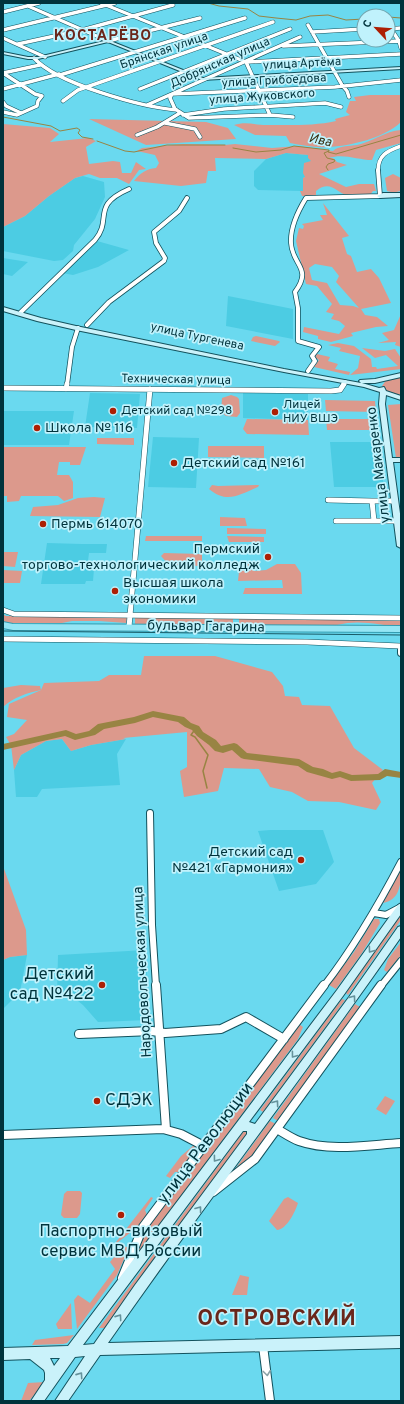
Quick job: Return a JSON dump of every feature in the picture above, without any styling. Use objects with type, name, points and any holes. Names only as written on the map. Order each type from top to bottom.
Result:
[{"type":"main road","name":"улица Артёма","points":[[108,41],[159,63],[198,78],[205,79],[401,68]]},
{"type":"main road","points":[[3,53],[34,58],[45,57],[108,41]]},
{"type":"main road","points":[[380,196],[401,196]]},
{"type":"main road","name":"улица Тургенева","points":[[3,309],[126,336],[344,380],[367,382],[401,375]]},
{"type":"main road","name":"улица Тургенева","points":[[19,313],[83,327]]},
{"type":"main road","points":[[344,380],[401,372]]},
{"type":"main road","points":[[388,378],[382,382],[381,386],[383,391],[389,395],[401,398]]},
{"type":"main road","name":"улица Тургенева","points":[[344,380],[375,388]]},
{"type":"main road","points":[[358,384],[377,392],[381,396],[382,404]]},
{"type":"main road","name":"улица Макаренко","points":[[375,388],[383,391],[382,404],[401,544]]},
{"type":"main road","points":[[389,460],[401,460]]},
{"type":"main road","name":"бульвар Гагарина","points":[[3,625],[13,627],[129,626],[236,629],[401,629]]},
{"type":"main road","name":"улица Революции","points":[[37,1401],[119,1287],[401,907]]},
{"type":"main road","points":[[61,1401],[139,1290],[398,937],[401,930]]},
{"type":"main road","points":[[239,1127],[251,1127],[253,1135]]},
{"type":"main road","points":[[3,1354],[72,1352],[98,1349],[401,1342]]},
{"type":"main road","points":[[32,1354],[40,1357],[50,1367],[52,1378],[50,1384]]},
{"type":"street","points":[[3,12],[39,3]]},
{"type":"street","points":[[101,3],[246,62],[401,54]]},
{"type":"street","points":[[3,30],[114,3]]},
{"type":"street","points":[[18,44],[82,30],[173,5]]},
{"type":"street","points":[[28,6],[108,41],[200,18]]},
{"type":"street","points":[[3,89],[59,74],[245,18]]},
{"type":"street","name":"Брянская улица","points":[[63,102],[78,90],[208,46],[273,22]]},
{"type":"street","points":[[308,26],[334,72],[347,91],[349,97]]},
{"type":"street","points":[[140,89],[290,29]]},
{"type":"street","points":[[312,32],[356,30]]},
{"type":"street","name":"Добрянская улица","points":[[147,105],[300,37]]},
{"type":"street","points":[[3,38],[45,57]]},
{"type":"street","points":[[278,46],[400,41],[401,48]]},
{"type":"street","points":[[34,58],[40,65],[88,87],[110,95],[180,113],[189,118],[270,115],[293,117]]},
{"type":"street","points":[[246,62],[270,115]]},
{"type":"street","points":[[3,73],[40,65]]},
{"type":"street","points":[[3,73],[42,96],[38,101],[37,106],[22,113],[17,115],[3,112]]},
{"type":"street","name":"улица Грибоедова","points":[[172,94],[260,91],[401,80]]},
{"type":"street","points":[[172,94],[170,98],[180,113]]},
{"type":"street","points":[[3,102],[6,106],[22,113]]},
{"type":"street","name":"улица Жуковского","points":[[180,113],[213,109],[329,103],[341,107]]},
{"type":"street","points":[[137,135],[165,123],[167,120],[180,113]]},
{"type":"street","points":[[165,123],[195,129],[200,137]]},
{"type":"street","points":[[306,373],[315,360],[312,356],[319,347],[298,341],[298,308],[295,292],[300,285],[302,272],[291,242],[298,210],[306,198],[380,196],[377,167],[379,160],[385,153],[401,146]]},
{"type":"street","points":[[19,313],[96,240],[102,232],[102,219],[105,206],[119,193],[129,189]]},
{"type":"street","points":[[66,389],[75,331],[83,327],[110,302],[164,261],[165,258],[156,243],[154,232],[179,211],[187,198]]},
{"type":"street","name":"Техническая улица","points":[[3,388],[331,391],[340,390],[344,380]]},
{"type":"street","points":[[129,626],[150,389]]},
{"type":"street","points":[[328,500],[395,501]]},
{"type":"street","points":[[372,501],[374,521]]},
{"type":"street","points":[[336,521],[374,521],[399,526]]},
{"type":"street","name":"бульвар Гагарина","points":[[3,610],[14,614],[401,618]]},
{"type":"street","name":"бульвар Гагарина","points":[[3,639],[307,642],[400,646],[401,653]]},
{"type":"street","name":"Народовольческая улица","points":[[150,813],[151,892],[166,1129]]},
{"type":"street","points":[[119,1287],[143,1227],[378,914],[401,862]]},
{"type":"street","points":[[378,914],[394,912],[401,907]]},
{"type":"street","points":[[378,914],[385,919],[382,934]]},
{"type":"street","points":[[209,1196],[255,1159],[365,1006],[401,961]]},
{"type":"street","points":[[79,1034],[221,1029],[246,1017],[284,1039]]},
{"type":"street","points":[[3,1135],[166,1129],[174,1130],[204,1146]]},
{"type":"street","points":[[277,1129],[299,1141],[310,1144],[354,1145],[401,1143]]},
{"type":"street","points":[[263,1346],[270,1401]]},
{"type":"shaded area","points":[[370,95],[401,95],[401,122],[386,133],[357,143],[328,147],[309,146],[290,143],[286,136],[255,135],[234,125],[247,123],[267,125],[302,125],[336,121],[335,119],[350,115],[346,112],[350,101],[356,101],[354,97]]},
{"type":"shaded area","points":[[89,119],[206,122],[228,128],[236,139],[146,145]]},
{"type":"shaded area","points":[[3,124],[50,128],[59,134],[50,142],[88,138],[96,141],[86,147],[89,164],[113,161],[120,162],[122,173],[131,173],[136,162],[146,169],[139,170],[129,184],[117,178],[100,178],[89,174],[75,178],[49,196],[25,216],[3,227]]},
{"type":"shaded area","points":[[401,130],[401,143],[376,150],[372,160],[345,156],[329,158],[333,158],[337,162],[347,165],[319,174],[346,187],[359,184],[374,184],[376,191],[373,191],[370,195],[347,195],[326,186],[316,191],[316,196],[302,196],[300,191],[303,191],[303,178],[305,177],[303,173],[304,163],[311,161],[308,158],[308,155],[286,153],[266,159],[215,158],[216,171],[208,171],[206,183],[181,186],[134,181],[149,169],[156,168],[159,163],[155,155],[137,151],[142,148],[183,144],[235,144],[272,148],[298,146],[333,151],[341,147],[363,144],[389,132]]},
{"type":"shaded area","points":[[286,153],[308,155],[312,162],[305,177],[303,178],[303,191],[258,190],[254,186],[254,171],[266,159]]},
{"type":"shaded area","points":[[393,174],[401,178],[401,191],[396,192],[401,192],[401,194],[387,193],[391,191],[387,191],[385,178]]},
{"type":"shaded area","points":[[83,176],[104,182],[105,197],[95,219],[74,245],[73,251],[63,260],[54,261],[3,251],[3,227],[25,216],[49,196],[75,178]]},
{"type":"shaded area","points":[[323,203],[349,236],[342,238],[347,254],[351,256],[357,272],[371,269],[379,278],[391,303],[361,309],[365,315],[377,317],[388,326],[376,327],[351,333],[353,336],[331,342],[318,339],[318,336],[303,332],[304,327],[339,334],[345,326],[339,321],[331,319],[334,314],[326,312],[332,304],[317,286],[306,284],[296,241],[299,228],[303,229],[304,226],[302,224],[323,220],[320,215],[327,215]],"holes":[[[315,264],[332,267],[339,276],[336,282],[359,308],[340,305],[327,283],[312,280],[309,268]]]},
{"type":"shaded area","points":[[97,241],[129,250],[98,267],[73,275],[62,273]]},
{"type":"shaded area","points":[[3,258],[28,262],[12,276],[3,274]]},
{"type":"shaded area","points":[[228,296],[293,309],[293,339],[226,326]]},
{"type":"shaded area","points":[[401,314],[401,347],[395,345],[396,342],[378,343],[389,340],[382,333],[394,330]]},
{"type":"shaded area","points":[[256,336],[280,342],[275,346],[251,341],[253,337]]},
{"type":"shaded area","points":[[338,343],[354,346],[371,359],[372,367],[376,367],[377,369],[398,366],[386,355],[375,358],[362,348],[385,351],[395,349],[401,358],[401,369],[350,375],[358,368],[360,356],[339,351],[341,348],[328,345]]},
{"type":"shaded area","points":[[317,354],[330,357],[328,361],[338,364],[335,369],[350,372],[349,375],[314,367],[319,360],[315,357]]},
{"type":"shaded area","points":[[401,377],[401,397],[387,393],[382,386],[386,380]]},
{"type":"shaded area","name":"Детский сад №298","points":[[90,393],[140,394],[137,428],[85,427]]},
{"type":"shaded area","name":"Лицей НИУ ВШЭ","points":[[243,393],[308,394],[308,420],[243,418]]},
{"type":"shaded area","points":[[231,395],[239,399],[240,413],[237,417],[226,416],[221,412],[222,398]]},
{"type":"shaded area","points":[[325,400],[375,401],[376,412],[326,411]]},
{"type":"shaded area","points":[[401,404],[401,458],[396,458],[388,405]]},
{"type":"shaded area","name":"Школа № 116","points":[[3,411],[74,411],[69,445],[3,445]]},
{"type":"shaded area","points":[[247,419],[308,420],[309,435],[247,434],[243,429]]},
{"type":"shaded area","points":[[326,419],[376,419],[378,430],[327,430]]},
{"type":"shaded area","name":"Детский сад №161","points":[[153,437],[199,438],[196,488],[148,487]]},
{"type":"shaded area","points":[[97,438],[134,438],[134,445],[97,444]]},
{"type":"shaded area","points":[[330,442],[377,442],[384,487],[334,487]]},
{"type":"shaded area","points":[[208,446],[264,446],[264,458],[208,457]]},
{"type":"shaded area","points":[[3,447],[86,447],[80,465],[70,465],[70,462],[59,462],[57,475],[69,475],[73,482],[73,498],[64,501],[58,496],[21,496],[19,501],[7,502],[7,496],[3,496]]},
{"type":"shaded area","points":[[212,485],[259,485],[258,487],[239,495],[227,497],[215,494],[209,489]]},
{"type":"shaded area","points":[[78,498],[105,498],[100,517],[30,516],[33,507],[58,505]]},
{"type":"shaded area","points":[[220,517],[245,518],[247,526],[220,526]]},
{"type":"shaded area","points":[[227,528],[266,529],[266,534],[227,534]]},
{"type":"shaded area","points":[[146,536],[202,536],[202,541],[145,541]]},
{"type":"shaded area","points":[[227,536],[264,537],[264,542],[229,542]]},
{"type":"shaded area","points":[[47,543],[107,544],[106,553],[89,553],[87,569],[94,569],[93,581],[86,581],[85,584],[41,584]]},
{"type":"shaded area","points":[[3,552],[18,552],[15,567],[3,566]]},
{"type":"shaded area","points":[[164,553],[202,554],[202,566],[169,565],[161,556]]},
{"type":"shaded area","points":[[240,562],[252,564],[254,571],[266,570],[277,564],[295,564],[301,573],[302,594],[243,594],[245,588],[283,588],[282,580],[238,581]]},
{"type":"shaded area","points":[[3,570],[22,571],[20,583],[3,583]]},
{"type":"shaded area","points":[[3,614],[6,616],[127,618],[126,623],[72,621],[62,623],[6,623],[3,622]]},
{"type":"shaded area","points":[[135,618],[233,618],[233,625],[135,624]]},
{"type":"shaded area","points":[[239,618],[401,619],[401,627],[361,622],[337,625],[239,625]]},
{"type":"shaded area","points":[[144,656],[215,656],[272,672],[283,686],[285,696],[299,697],[302,705],[330,706],[354,748],[383,770],[372,783],[381,802],[376,810],[339,802],[308,801],[292,792],[270,787],[259,769],[224,768],[218,791],[184,797],[180,771],[187,767],[187,732],[123,738],[126,739],[91,745],[71,751],[62,739],[46,741],[21,755],[14,770],[11,745],[6,737],[14,734],[27,720],[7,717],[9,704],[41,690],[44,683],[99,681],[109,675],[141,675]]},
{"type":"shaded area","points":[[21,685],[40,686],[41,690],[21,696],[3,707],[3,688]]},
{"type":"shaded area","points":[[62,739],[71,751],[91,745],[126,739],[117,754],[120,785],[42,789],[37,797],[16,797],[14,770],[21,755],[46,741]]},
{"type":"shaded area","name":"Детский сад №421 «Гармония»","points":[[323,830],[334,862],[316,884],[279,891],[258,831]]},
{"type":"shaded area","points":[[3,866],[26,930],[27,955],[10,957],[3,960]]},
{"type":"shaded area","points":[[401,869],[400,886],[396,895],[393,899],[383,903]]},
{"type":"shaded area","points":[[401,915],[401,920],[348,995],[346,993]]},
{"type":"shaded area","points":[[374,919],[379,919],[380,923],[362,953],[336,989],[329,985],[354,952]]},
{"type":"shaded area","points":[[401,942],[401,955],[387,972],[384,970],[388,959]]},
{"type":"shaded area","name":"Детский сад №422","points":[[146,950],[148,1020],[98,1022],[83,1005],[68,993],[57,993],[58,955]]},
{"type":"shaded area","points":[[27,955],[20,992],[3,1009],[3,960],[10,957]]},
{"type":"shaded area","points":[[342,999],[345,1000],[263,1112],[260,1110]]},
{"type":"shaded area","points":[[355,1004],[360,1007],[278,1121],[273,1118]]},
{"type":"shaded area","points":[[299,1024],[303,1027],[298,1039],[131,1263],[147,1227]]},
{"type":"shaded area","points":[[385,1096],[395,1101],[386,1115],[376,1109]]},
{"type":"shaded area","points":[[270,1121],[276,1124],[251,1158],[230,1176]]},
{"type":"shaded area","points":[[244,1131],[247,1133],[105,1328],[99,1328]]},
{"type":"shaded area","points":[[194,1145],[196,1149],[180,1172],[175,1172],[170,1178],[166,1176],[181,1156]]},
{"type":"shaded area","points":[[67,1191],[80,1191],[82,1193],[80,1214],[77,1218],[64,1218],[61,1215],[64,1194]]},
{"type":"shaded area","points":[[151,1197],[153,1198],[145,1210],[147,1215],[139,1226],[113,1246]]},
{"type":"shaded area","points":[[288,1197],[298,1203],[293,1215],[284,1227],[277,1230],[269,1221],[284,1199]]},
{"type":"shaded area","points":[[123,1246],[127,1247],[128,1250],[117,1275],[77,1329],[74,1300],[78,1295],[90,1303],[115,1269],[110,1262]]},
{"type":"shaded area","points":[[240,1275],[249,1277],[247,1295],[232,1295]]},
{"type":"shaded area","points":[[71,1303],[72,1329],[58,1329],[56,1324]]},
{"type":"shaded area","points":[[74,1335],[67,1343],[63,1344],[32,1345],[35,1340]]},
{"type":"shaded area","points":[[45,1382],[29,1401],[21,1401],[28,1383]]},
{"type":"waterway","points":[[208,3],[219,6],[248,9],[259,16],[276,18],[296,20],[310,16],[328,15],[346,20],[356,19]]},
{"type":"waterway","points":[[396,18],[401,18]]},
{"type":"waterway","name":"Ива","points":[[3,117],[51,126],[60,131],[77,128],[80,130],[78,133],[82,137],[93,139]]},
{"type":"waterway","name":"Ива","points":[[328,151],[336,154],[401,135]]},
{"type":"waterway","name":"Ива","points":[[97,141],[125,151],[134,152],[167,145],[225,145]]},
{"type":"waterway","name":"Ива","points":[[233,148],[256,152],[281,150],[294,146],[329,150],[328,151]]},
{"type":"waterway","points":[[328,151],[324,153],[327,158],[335,160],[334,162],[328,164],[326,167],[328,170]]},
{"type":"waterway","points":[[3,747],[66,733],[75,737],[92,733],[101,726],[135,720],[153,714],[181,719],[188,725],[196,728],[200,734],[212,742],[218,749],[223,750],[234,746],[244,756],[285,760],[295,763],[299,762],[310,770],[323,772],[324,774],[332,776],[340,774],[351,778],[380,777],[385,772],[401,775]]},
{"type":"waterway","points":[[196,728],[191,735],[195,737],[208,755],[203,771],[207,788]]},
{"type":"tram line","points":[[3,631],[401,635]]},
{"type":"place","name":"Детский сад №298","points":[[113,411]]},
{"type":"place","name":"Лицей НИУ ВШЭ","points":[[275,412]]},
{"type":"place","name":"Школа № 116","points":[[37,428]]},
{"type":"place","name":"Детский сад №161","points":[[174,463]]},
{"type":"place","name":"Пермь 614070","points":[[43,524]]},
{"type":"place","name":"Пермский торгово-технологический колледж","points":[[268,557]]},
{"type":"place","name":"Высшая школа экономики","points":[[115,591]]},
{"type":"place","name":"Детский сад №421 «Гармония»","points":[[301,860]]},
{"type":"place","name":"Детский сад №422","points":[[102,985]]},
{"type":"place","name":"СДЭК","points":[[97,1101]]},
{"type":"place","name":"Паспортно-визовый сервис МВД России","points":[[121,1215]]},
{"type":"district","name":"КОСТАРЁВО","points":[[103,36]]},
{"type":"district","name":"ОСТРОВСКИЙ","points":[[277,1319]]}]
